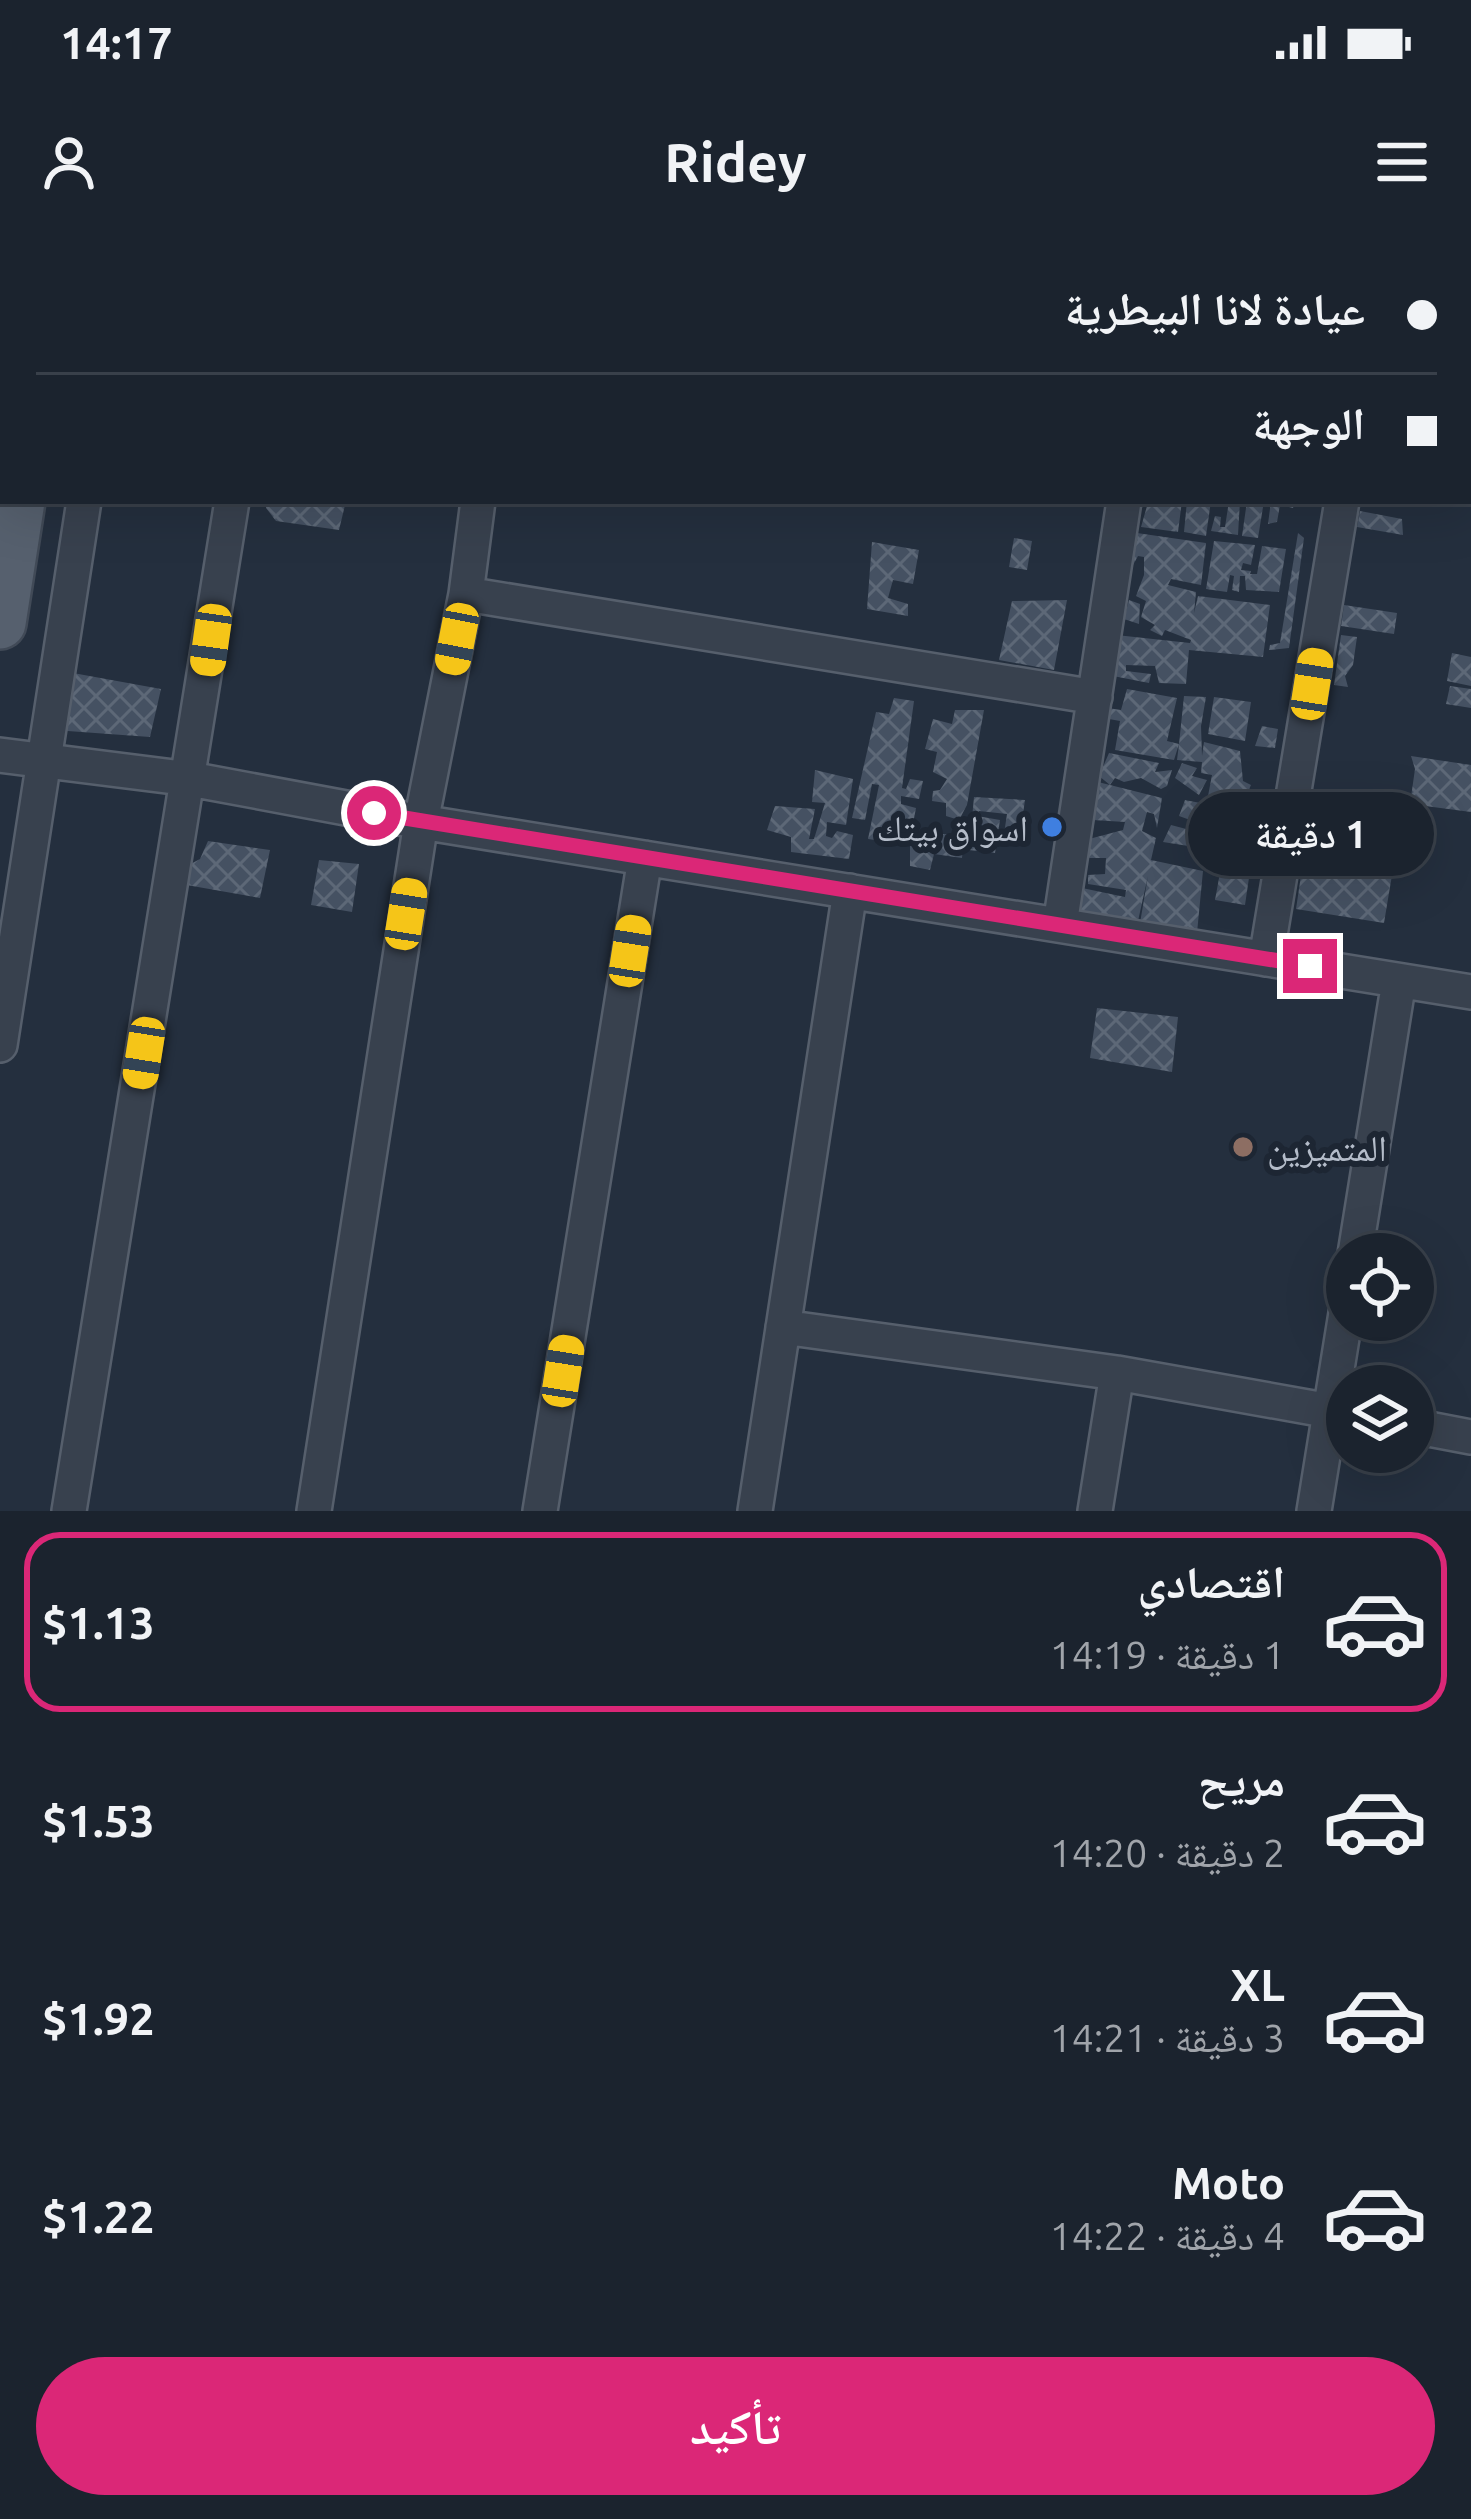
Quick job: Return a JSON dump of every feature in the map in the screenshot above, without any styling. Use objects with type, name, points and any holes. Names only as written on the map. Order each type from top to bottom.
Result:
[{"type":"main road","points":[[0,623],[19,504]]},
{"type":"street","points":[[0,1045],[85,504]]},
{"type":"street","points":[[69,1511],[232,504]]},
{"type":"street","points":[[314,1511],[421,821],[466,594],[478,504]]},
{"type":"street","points":[[1060,926],[1124,504]]},
{"type":"street","points":[[1266,958],[1342,504]]},
{"type":"street","points":[[466,594],[1095,697]]},
{"type":"street","points":[[0,755],[190,779],[1471,992]]},
{"type":"street","points":[[540,1511],[645,858]]},
{"type":"street","points":[[755,1511],[850,891]]},
{"type":"street","points":[[1358,1233],[1400,981]]},
{"type":"street","points":[[783,1327],[1117,1373],[1326,1411]]},
{"type":"street","points":[[1096,1511],[1117,1373]]},
{"type":"street","points":[[1434,1430],[1471,1437]]},
{"type":"street","points":[[1314,1511],[1326,1464]]},
{"type":"building","points":[[267,504],[345,504],[339,530],[276,521]]},
{"type":"building","points":[[1136,504],[1182,504],[1178,532],[1141,527],[1147,506],[1135,521]]},
{"type":"building","points":[[1187,504],[1211,504],[1206,536],[1184,532]]},
{"type":"building","points":[[1229,504],[1240,504],[1238,535],[1211,531],[1215,516],[1221,517],[1220,527],[1225,527]]},
{"type":"building","points":[[1247,504],[1264,504],[1258,538],[1242,536]]},
{"type":"building","points":[[1271,504],[1294,504],[1293,508],[1280,505],[1277,522],[1268,524]]},
{"type":"building","points":[[1360,511],[1402,519],[1403,535],[1357,527]]},
{"type":"building","points":[[1128,519],[1139,525],[1137,533],[1206,543],[1201,585],[1171,579],[1168,585],[1196,592],[1194,613],[1198,596],[1270,605],[1263,657],[1189,650],[1186,684],[1159,683],[1155,666],[1126,665],[1126,671],[1151,674],[1149,683],[1113,676],[1107,634],[1191,640],[1165,630],[1162,636],[1150,630],[1155,625],[1141,617],[1146,601],[1136,596],[1144,575],[1144,557],[1138,556],[1133,565],[1122,565]]},
{"type":"building","points":[[1298,533],[1304,538],[1289,648],[1269,650],[1270,645],[1280,643]]},
{"type":"building","points":[[1014,538],[1032,541],[1027,570],[1009,567]]},
{"type":"building","points":[[1214,541],[1255,545],[1251,565],[1243,563],[1241,570],[1250,574],[1257,574],[1262,546],[1286,549],[1279,592],[1246,590],[1245,576],[1240,576],[1239,592],[1232,590],[1234,576],[1230,575],[1227,592],[1206,589]]},
{"type":"building","points":[[872,542],[919,550],[913,584],[893,580],[888,598],[908,604],[908,616],[867,609]]},
{"type":"building","points":[[1067,600],[1054,670],[999,660],[1012,601]]},
{"type":"building","points":[[1129,600],[1140,604],[1139,624],[1124,619]]},
{"type":"building","points":[[1344,605],[1397,613],[1394,634],[1341,626]]},
{"type":"building","points":[[1341,635],[1357,637],[1353,665],[1345,676],[1348,687],[1334,685]]},
{"type":"building","points":[[1452,653],[1471,657],[1471,686],[1447,681]]},
{"type":"building","points":[[62,671],[161,689],[150,737],[54,730]]},
{"type":"building","points":[[1450,686],[1471,689],[1471,708],[1446,704]]},
{"type":"building","points":[[1127,689],[1177,698],[1167,741],[1179,744],[1174,760],[1115,750],[1120,721],[1098,717],[1101,707],[1121,710]]},
{"type":"building","points":[[1184,696],[1206,697],[1202,756],[1204,742],[1240,751],[1243,781],[1251,785],[1247,794],[1236,789],[1233,802],[1208,796],[1212,775],[1201,773],[1202,762],[1177,760]]},
{"type":"building","points":[[1214,697],[1251,702],[1245,741],[1208,734]]},
{"type":"building","points":[[894,698],[914,701],[902,788],[906,789],[910,779],[923,781],[919,799],[901,796],[901,804],[916,808],[911,834],[964,834],[962,858],[934,854],[930,870],[910,866],[910,845],[868,839],[879,785],[872,784],[865,820],[852,818],[876,712],[889,714]]},
{"type":"building","points":[[955,710],[984,710],[967,805],[959,820],[946,816],[946,803],[932,801],[933,791],[940,790],[947,779],[933,772],[937,752],[925,749],[933,719],[952,724]]},
{"type":"building","points":[[1262,726],[1278,729],[1275,748],[1255,746]]},
{"type":"building","points":[[1109,753],[1159,763],[1155,772],[1172,770],[1167,786],[1161,789],[1141,778],[1124,782],[1115,778],[1110,785],[1099,776]]},
{"type":"building","points":[[1411,756],[1471,765],[1471,812],[1410,804],[1415,769]]},
{"type":"building","points":[[1182,763],[1197,768],[1192,776],[1207,780],[1199,795],[1175,778]]},
{"type":"building","points":[[815,770],[853,779],[846,825],[827,822],[826,836],[832,838],[837,831],[853,835],[849,859],[791,852],[791,837],[767,830],[775,806],[815,809],[809,839],[814,839],[825,803],[812,802]]},
{"type":"building","points":[[1098,782],[1162,798],[1157,828],[1154,814],[1147,812],[1142,831],[1156,838],[1151,860],[1203,871],[1197,933],[1140,923],[1148,876],[1136,930],[1065,919],[1082,888],[1125,897],[1126,890],[1088,884],[1088,875],[1105,874],[1106,858],[1084,858],[1089,839],[1123,830],[1125,822],[1093,820]]},
{"type":"building","points":[[974,797],[1025,800],[1020,835],[1004,834],[1007,814],[979,811],[977,816],[1000,820],[995,853],[969,850]]},
{"type":"building","points":[[1185,800],[1226,808],[1220,851],[1163,842],[1171,825],[1190,830],[1193,821],[1179,816]]},
{"type":"building","points":[[1229,833],[1261,840],[1257,863],[1225,858]]},
{"type":"building","points":[[1374,838],[1397,842],[1393,862],[1370,858]]},
{"type":"building","points":[[208,841],[270,850],[260,898],[181,884],[185,867],[200,859]]},
{"type":"building","points":[[1304,855],[1393,869],[1384,923],[1296,909]]},
{"type":"building","points":[[319,860],[359,864],[352,912],[311,905]]},
{"type":"building","points":[[1221,867],[1250,871],[1245,905],[1215,900]]},
{"type":"building","points":[[1097,1008],[1178,1017],[1172,1072],[1090,1058]]},
{"type":"place","name":"اسواق بيتك","points":[[1052,827]]},
{"type":"place","name":"المتميزين","points":[[1243,1147]]},
{"type":"route","points":[[374,813],[1310,966]]}]
